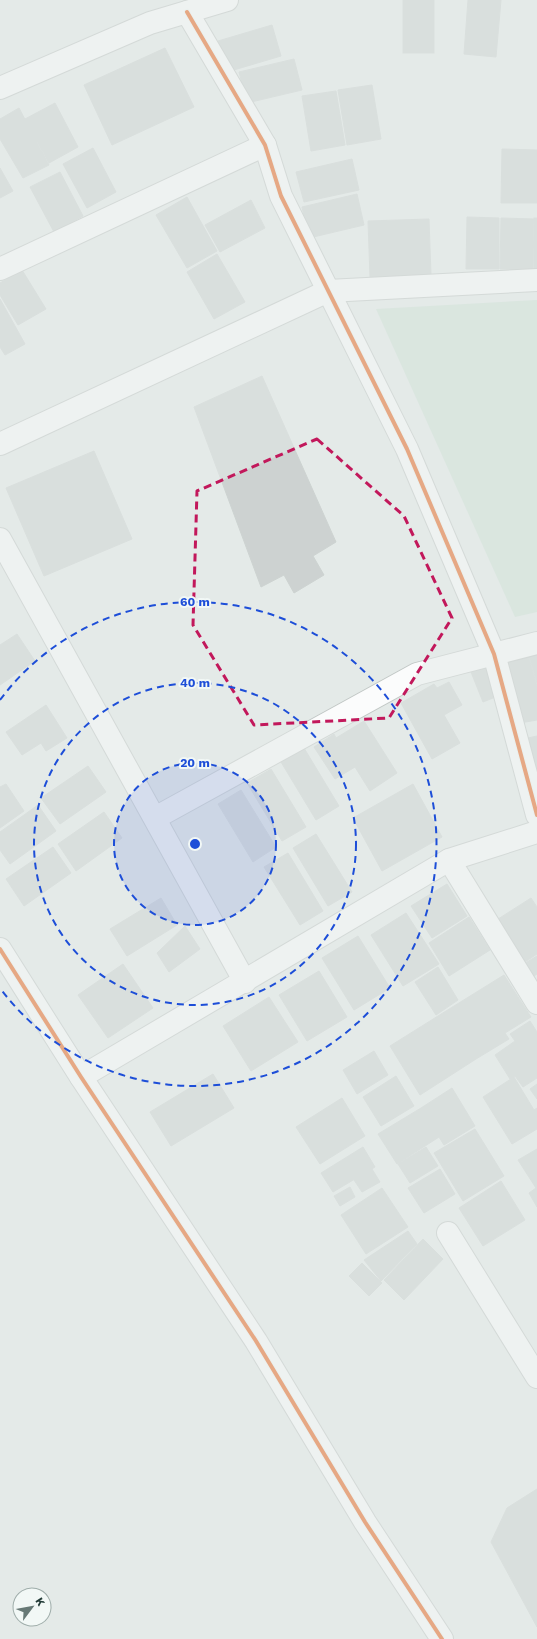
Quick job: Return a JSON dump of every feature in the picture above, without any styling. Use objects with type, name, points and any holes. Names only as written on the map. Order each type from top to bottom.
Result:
[{"type":"street","points":[[0,88],[150,23],[227,0]]},
{"type":"street","points":[[187,12],[265,145],[281,196],[407,448],[494,654],[537,815]]},
{"type":"street","points":[[0,269],[265,145]]},
{"type":"street","points":[[0,444],[328,291],[537,280]]},
{"type":"street","points":[[0,539],[245,982]]},
{"type":"street","points":[[154,818],[417,674],[537,643]]},
{"type":"street","points":[[81,1077],[245,982],[449,860],[537,832]]},
{"type":"street","points":[[449,860],[537,1003]]},
{"type":"street","points":[[0,949],[81,1077],[256,1341],[365,1522],[442,1639]]},
{"type":"street","points":[[448,1233],[537,1377]]},
{"type":"highlighted area","points":[[317,439],[404,516],[452,618],[389,718],[254,725],[193,625],[197,491]]},
{"type":"green space","points":[[537,300],[537,612],[515,617],[376,309]]},
{"type":"building","points":[[403,0],[434,0],[434,53],[403,53]]},
{"type":"building","points":[[468,0],[501,0],[496,57],[464,54]]},
{"type":"building","points":[[272,25],[281,56],[227,72],[218,41]]},
{"type":"building","points":[[165,48],[194,107],[112,145],[84,85]]},
{"type":"building","points":[[294,59],[302,90],[247,103],[239,72]]},
{"type":"building","points":[[372,85],[381,139],[347,145],[338,90]]},
{"type":"building","points":[[336,91],[345,145],[311,151],[302,96]]},
{"type":"building","points":[[55,103],[78,147],[49,163],[25,119]]},
{"type":"building","points":[[19,108],[49,165],[23,178],[0,139],[0,119]]},
{"type":"building","points":[[93,148],[116,192],[87,208],[63,164]]},
{"type":"building","points":[[502,149],[537,150],[537,203],[501,203]]},
{"type":"building","points":[[352,159],[359,190],[304,202],[296,172]]},
{"type":"building","points":[[0,168],[13,191],[0,198]]},
{"type":"building","points":[[60,172],[83,216],[54,232],[30,187]]},
{"type":"building","points":[[357,194],[364,225],[309,238],[302,207]]},
{"type":"building","points":[[187,197],[217,251],[187,268],[156,215]]},
{"type":"building","points":[[251,200],[265,228],[220,252],[205,225]]},
{"type":"building","points":[[467,217],[499,218],[499,269],[466,269]]},
{"type":"building","points":[[501,218],[534,219],[533,270],[500,269]]},
{"type":"building","points":[[534,218],[537,218],[537,269],[534,269]]},
{"type":"building","points":[[429,219],[431,275],[370,277],[368,221]]},
{"type":"building","points":[[217,254],[245,302],[214,319],[187,272]]},
{"type":"building","points":[[22,270],[46,309],[18,325],[0,295],[0,283]]},
{"type":"building","points":[[0,299],[25,344],[5,355],[0,347]]},
{"type":"building","points":[[262,376],[336,542],[313,556],[324,575],[294,593],[284,575],[261,587],[194,407]]},
{"type":"building","points":[[94,451],[132,539],[44,576],[6,488]]},
{"type":"building","points":[[17,634],[35,661],[0,685],[0,645]]},
{"type":"building","points":[[537,654],[537,683],[529,656]]},
{"type":"building","points":[[528,655],[537,686],[537,720],[520,723],[501,661]]},
{"type":"building","points":[[490,664],[503,694],[483,702],[471,672]]},
{"type":"building","points":[[449,682],[462,705],[444,715],[460,743],[432,759],[401,703],[434,684],[437,688]]},
{"type":"building","points":[[46,705],[67,738],[46,751],[41,743],[22,755],[6,732]]},
{"type":"building","points":[[364,721],[397,773],[370,791],[355,767],[335,779],[314,747],[334,734],[336,738]]},
{"type":"building","points":[[537,736],[537,777],[528,738]]},
{"type":"building","points":[[304,748],[339,806],[316,820],[281,762]]},
{"type":"building","points":[[88,766],[106,792],[60,824],[41,798]]},
{"type":"building","points":[[271,769],[306,827],[282,841],[247,783]]},
{"type":"building","points":[[6,784],[24,811],[0,828],[0,787]]},
{"type":"building","points":[[413,784],[442,837],[382,871],[353,818]]},
{"type":"building","points":[[241,790],[276,847],[253,862],[218,804]]},
{"type":"building","points":[[38,805],[56,831],[10,864],[0,850],[0,832]]},
{"type":"building","points":[[104,812],[122,838],[76,871],[58,844]]},
{"type":"building","points":[[316,834],[352,892],[328,906],[293,848]]},
{"type":"building","points":[[53,847],[71,873],[24,906],[6,879]]},
{"type":"building","points":[[288,853],[323,911],[300,925],[264,867]]},
{"type":"building","points":[[447,884],[467,916],[432,938],[411,906]]},
{"type":"building","points":[[161,898],[177,925],[127,956],[110,929]]},
{"type":"building","points":[[531,898],[537,907],[537,954],[522,964],[495,921]]},
{"type":"building","points":[[406,913],[439,964],[403,986],[371,935]]},
{"type":"building","points":[[469,917],[490,950],[449,976],[429,943]]},
{"type":"building","points":[[185,926],[200,949],[169,972],[157,953]]},
{"type":"building","points":[[358,936],[390,988],[354,1010],[322,958]]},
{"type":"building","points":[[537,956],[537,974],[531,978],[522,965]]},
{"type":"building","points":[[123,964],[153,1008],[108,1038],[78,995]]},
{"type":"building","points":[[438,967],[458,1000],[436,1015],[415,982]]},
{"type":"building","points":[[319,971],[347,1017],[307,1041],[279,995]]},
{"type":"building","points":[[504,975],[531,1017],[505,1033],[509,1039],[476,1059],[446,1011]]},
{"type":"building","points":[[269,997],[298,1042],[251,1071],[223,1026]]},
{"type":"building","points":[[446,1011],[476,1059],[420,1095],[390,1046]]},
{"type":"building","points":[[530,1021],[537,1032],[537,1078],[523,1087],[515,1076],[510,1079],[495,1055],[515,1041],[510,1034]]},
{"type":"building","points":[[374,1051],[388,1075],[357,1094],[343,1070]]},
{"type":"building","points":[[213,1074],[234,1108],[171,1146],[150,1112]]},
{"type":"building","points":[[396,1076],[414,1106],[381,1126],[363,1097]]},
{"type":"building","points":[[514,1077],[534,1110],[537,1108],[537,1129],[512,1144],[483,1097]]},
{"type":"building","points":[[537,1084],[537,1099],[530,1089]]},
{"type":"building","points":[[452,1088],[475,1126],[444,1145],[421,1108]]},
{"type":"building","points":[[342,1098],[365,1136],[320,1164],[296,1127]]},
{"type":"building","points":[[421,1108],[439,1137],[397,1164],[378,1134]]},
{"type":"building","points":[[475,1129],[504,1176],[463,1201],[434,1153]]},
{"type":"building","points":[[363,1147],[375,1167],[333,1192],[321,1173]]},
{"type":"building","points":[[426,1147],[438,1166],[410,1183],[398,1164]]},
{"type":"building","points":[[537,1149],[537,1188],[536,1188],[518,1160]]},
{"type":"building","points":[[372,1169],[380,1182],[362,1192],[354,1180]]},
{"type":"building","points":[[440,1169],[455,1194],[424,1213],[408,1188]]},
{"type":"building","points":[[501,1181],[525,1220],[483,1246],[459,1208]]},
{"type":"building","points":[[350,1187],[355,1197],[340,1206],[334,1196]]},
{"type":"building","points":[[382,1188],[408,1227],[366,1254],[341,1215]]},
{"type":"building","points":[[537,1188],[537,1207],[529,1193]]},
{"type":"building","points":[[408,1231],[417,1244],[381,1281],[364,1260]]},
{"type":"building","points":[[423,1239],[443,1259],[404,1300],[384,1280]]},
{"type":"building","points":[[362,1263],[382,1283],[369,1296],[349,1276]]},
{"type":"building","points":[[537,1489],[537,1627],[491,1542],[507,1508]]},
{"type":"cycle path","points":[[187,12],[265,145],[281,196],[407,449],[494,654],[537,815]]},
{"type":"cycle path","points":[[0,949],[81,1077],[256,1341],[365,1522],[442,1639]]}]
